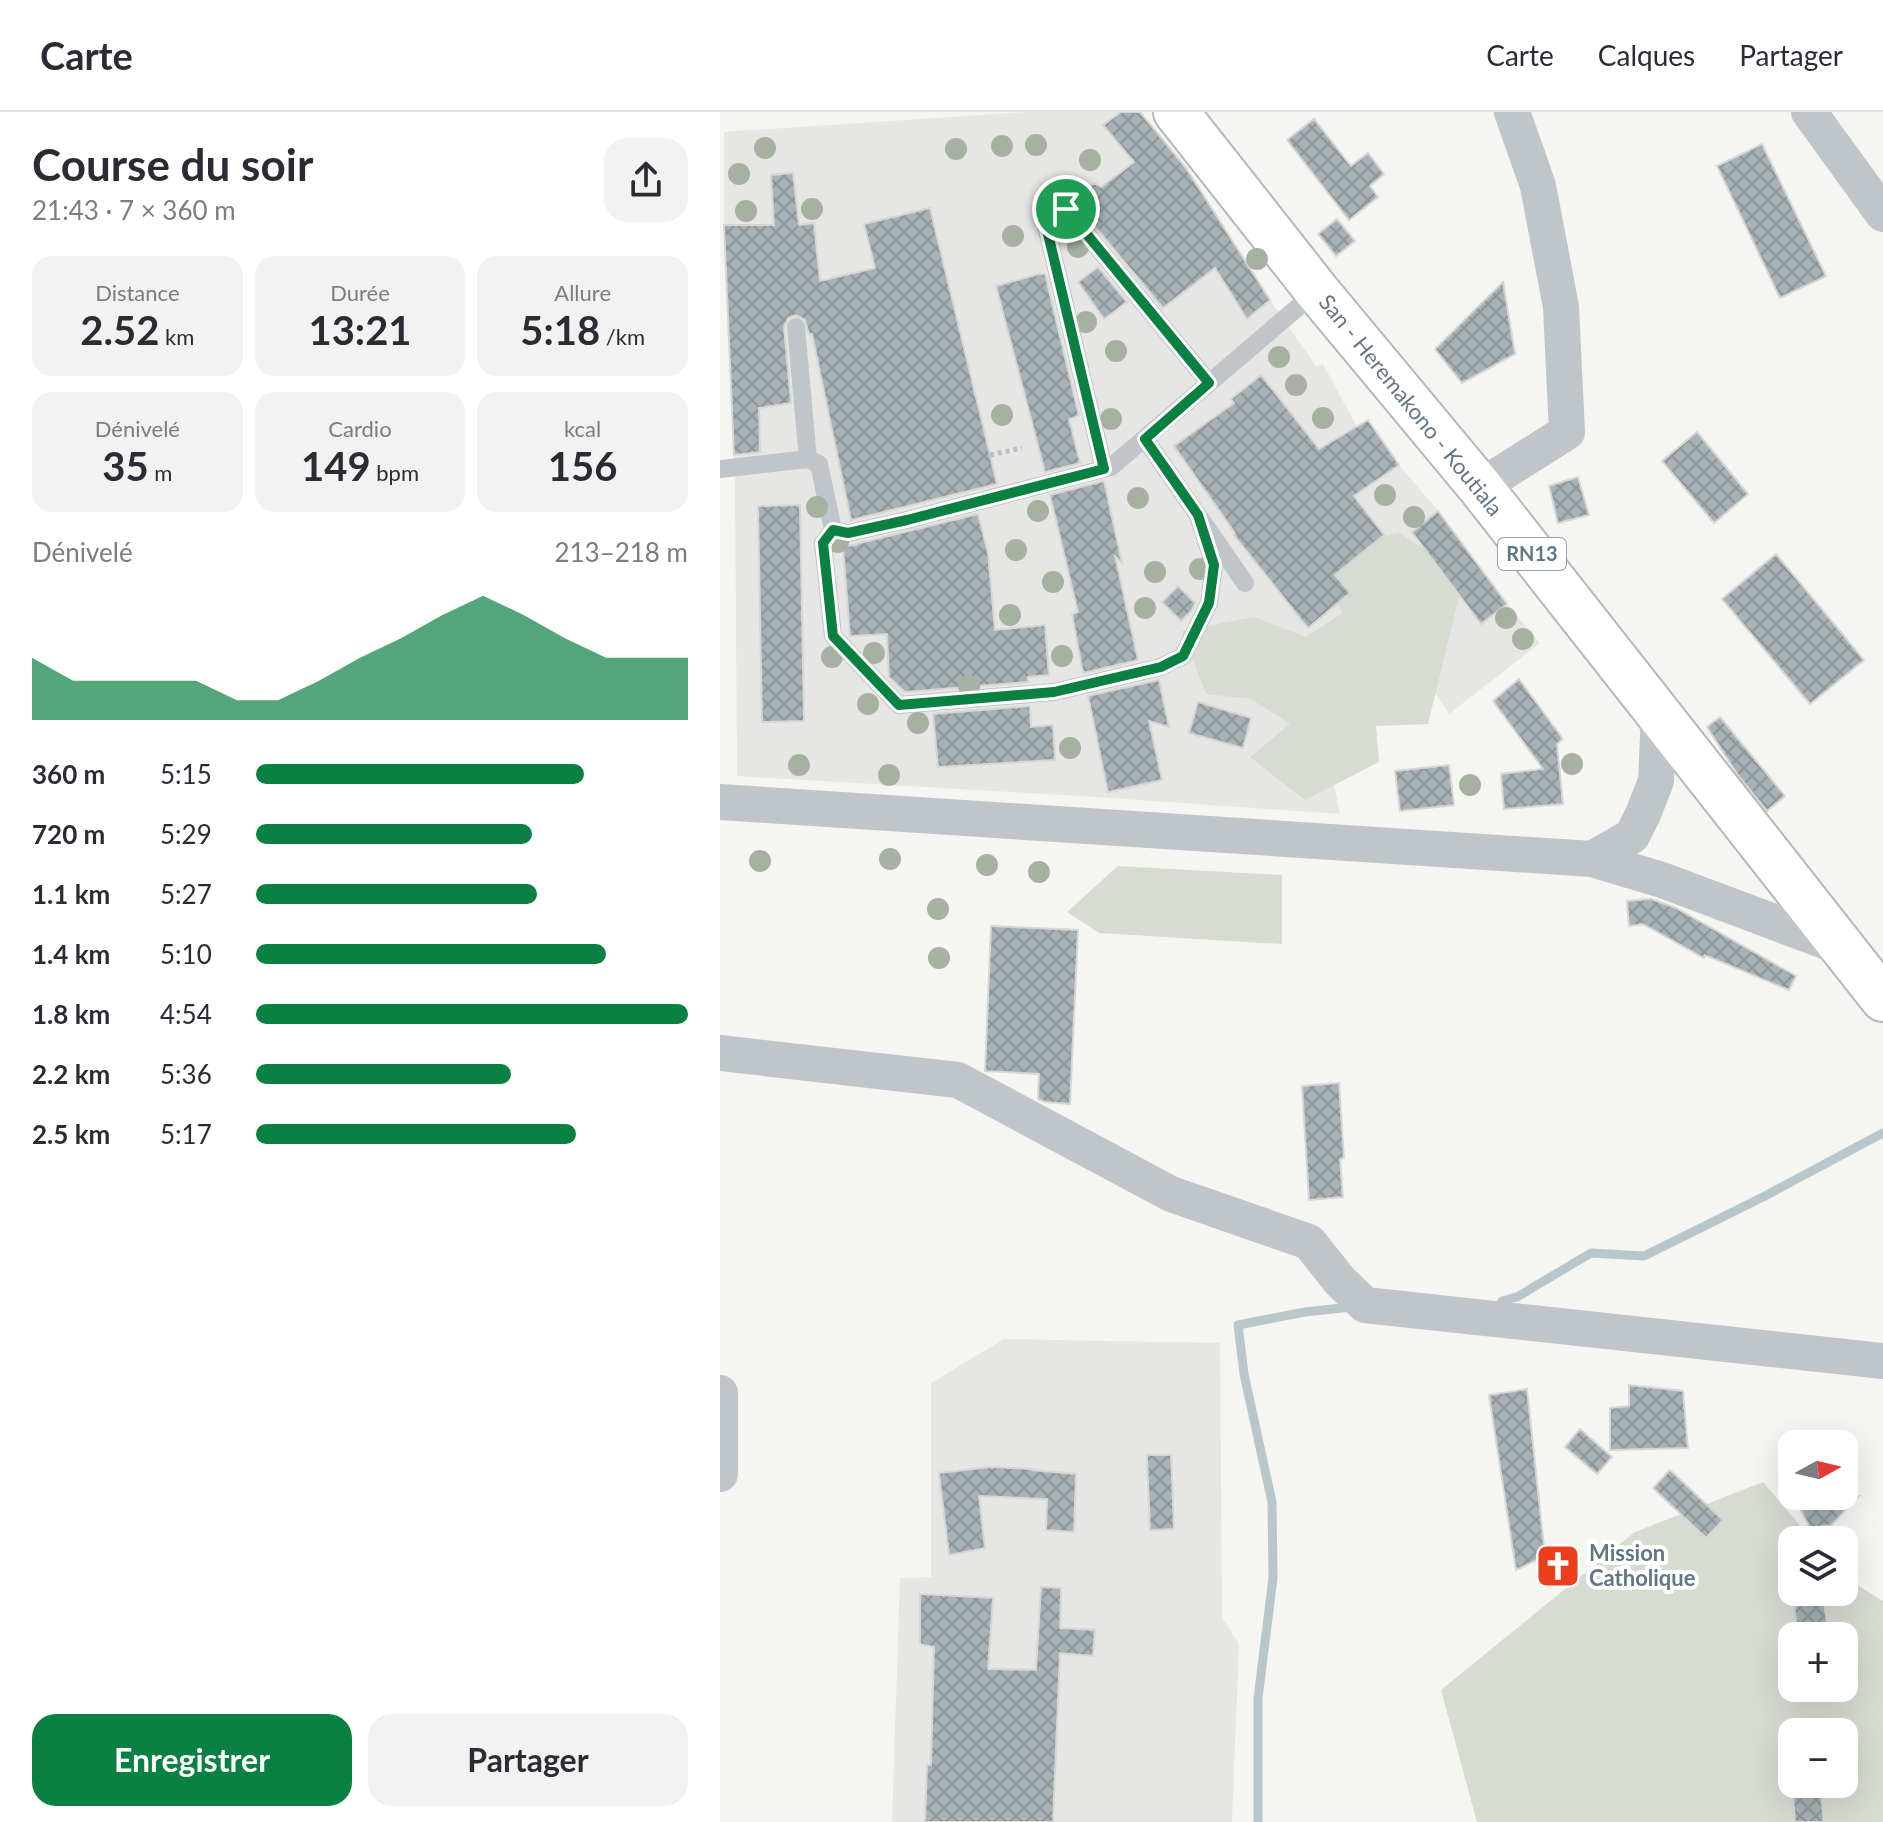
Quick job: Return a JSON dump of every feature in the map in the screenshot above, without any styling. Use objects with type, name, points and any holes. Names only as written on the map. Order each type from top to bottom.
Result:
[{"type":"main road","name":"San - Heremakono - Koutiala","points":[[1192,118],[1317,291],[1480,487],[1883,999]]},
{"type":"street","points":[[1480,487],[1567,432],[1561,307],[1538,186],[1512,112]]},
{"type":"street","points":[[1809,112],[1883,214]]},
{"type":"street","points":[[1592,859],[1632,836],[1643,814],[1656,781],[1659,715]]},
{"type":"street","points":[[720,802],[1592,859],[1662,880],[1843,948]]},
{"type":"street","points":[[720,1053],[958,1080],[1171,1194],[1309,1242],[1340,1281],[1365,1305],[1883,1361]]},
{"type":"street","points":[[720,1393],[720,1474]]},
{"type":"lane","points":[[1104,469],[1044,217],[1047,209],[1055,206],[1066,209],[1209,383]]},
{"type":"lane","points":[[833,530],[848,533],[893,524],[1111,467],[1317,291]]},
{"type":"lane","points":[[796,327],[808,459]]},
{"type":"lane","points":[[1145,439],[1245,583]]},
{"type":"lane","points":[[720,469],[808,459],[819,464],[833,530],[823,543],[833,636],[899,705],[1054,692],[1161,667],[1183,656],[1209,603],[1214,565],[1198,515]]},
{"type":"path","points":[[990,455],[1022,448]]},
{"type":"shaded area","points":[[1027,112],[1140,112],[1175,154],[1168,165],[1181,184],[1193,178],[1316,366],[1323,364],[1357,427],[1368,420],[1399,465],[1540,643],[1449,714],[1427,680],[1326,745],[1340,814],[737,776],[735,477],[724,225],[724,132]]},
{"type":"shaded area","points":[[1398,532],[1464,576],[1428,724],[1376,726],[1379,762],[1305,800],[1250,757],[1290,724],[1251,699],[1206,694],[1182,631],[1254,617],[1306,637],[1342,613],[1325,579],[1352,548]]},
{"type":"shaded area","points":[[1118,866],[1282,875],[1282,944],[1099,933],[1067,912]]},
{"type":"shaded area","points":[[1004,1339],[1220,1343],[1222,1618],[1239,1644],[1232,1822],[892,1822],[900,1578],[931,1577],[931,1383]]},
{"type":"shaded area","points":[[1763,1482],[1778,1500],[1778,1510],[1787,1510],[1800,1526],[1778,1526],[1778,1606],[1858,1606],[1858,1586],[1883,1601],[1883,1822],[1477,1822],[1441,1690],[1635,1532]]},
{"type":"building","points":[[1121,112],[1140,112],[1186,168],[1270,300],[1247,319],[1215,268],[1163,308],[1072,199],[1094,183],[1101,187],[1134,162],[1103,125]]},
{"type":"building","points":[[1314,119],[1351,166],[1368,153],[1384,174],[1370,186],[1378,197],[1349,220],[1287,140]]},
{"type":"building","points":[[1762,144],[1826,276],[1780,298],[1717,166]]},
{"type":"building","points":[[793,173],[799,225],[814,223],[820,281],[875,268],[864,224],[930,208],[997,484],[851,520],[812,334],[809,335],[805,320],[796,315],[788,318],[784,327],[791,403],[759,408],[760,452],[734,455],[724,225],[774,225],[771,175]]},
{"type":"building","points":[[1337,219],[1355,241],[1336,256],[1318,234]]},
{"type":"building","points":[[1098,267],[1127,302],[1104,319],[1078,282]]},
{"type":"building","points":[[1045,274],[1079,416],[1069,419],[1080,463],[1045,472],[996,286]]},
{"type":"building","points":[[1503,282],[1515,354],[1462,383],[1435,349]]},
{"type":"building","points":[[1261,375],[1319,449],[1368,420],[1399,465],[1354,496],[1384,535],[1335,575],[1350,593],[1308,628],[1234,535],[1174,446],[1234,403],[1231,399]]},
{"type":"building","points":[[1697,432],[1748,494],[1714,523],[1662,461]]},
{"type":"building","points":[[1578,477],[1589,515],[1558,523],[1549,486]]},
{"type":"building","points":[[1104,481],[1122,563],[1115,556],[1138,660],[1083,673],[1072,614],[1078,612],[1050,495]]},
{"type":"building","points":[[800,505],[804,721],[762,722],[758,506]]},
{"type":"building","points":[[1438,511],[1507,604],[1481,624],[1412,532]]},
{"type":"building","points":[[978,514],[988,553],[995,630],[1045,625],[1049,675],[1028,677],[1028,682],[905,692],[889,677],[887,634],[850,636],[843,546]]},
{"type":"building","points":[[1776,554],[1864,660],[1810,704],[1722,599]]},
{"type":"building","points":[[1178,586],[1195,603],[1181,621],[1162,602]]},
{"type":"building","points":[[1519,679],[1563,739],[1557,744],[1563,804],[1504,809],[1501,774],[1543,769],[1493,701]]},
{"type":"building","points":[[1159,680],[1169,727],[1149,721],[1162,780],[1108,792],[1088,696]]},
{"type":"building","points":[[1198,702],[1251,718],[1243,748],[1189,733]]},
{"type":"building","points":[[1030,706],[1031,727],[1053,725],[1055,760],[938,767],[933,714]]},
{"type":"building","points":[[1720,717],[1785,796],[1767,811],[1738,775],[1707,727]]},
{"type":"building","points":[[1449,765],[1454,805],[1400,811],[1395,771]]},
{"type":"building","points":[[1651,899],[1676,908],[1796,976],[1789,990],[1705,955],[1704,958],[1643,924],[1629,926],[1627,901]]},
{"type":"building","points":[[991,926],[1078,930],[1070,1104],[1038,1099],[1039,1074],[985,1071]]},
{"type":"building","points":[[1339,1083],[1343,1197],[1309,1200],[1302,1086]]},
{"type":"building","points":[[1629,1385],[1683,1391],[1688,1448],[1610,1450],[1610,1408],[1629,1406]]},
{"type":"building","points":[[1527,1389],[1545,1556],[1516,1570],[1489,1395]]},
{"type":"building","points":[[1580,1429],[1612,1457],[1597,1474],[1565,1447]]},
{"type":"building","points":[[1147,1455],[1171,1455],[1174,1529],[1150,1530]]},
{"type":"building","points":[[991,1467],[1076,1474],[1074,1532],[1046,1530],[1047,1499],[979,1496],[985,1548],[949,1555],[939,1473]]},
{"type":"building","points":[[1670,1470],[1723,1520],[1706,1538],[1653,1488]]},
{"type":"building","points":[[1801,1510],[1845,1510],[1831,1525],[1809,1526]]},
{"type":"building","points":[[1041,1587],[1061,1588],[1060,1628],[1095,1630],[1093,1656],[1060,1653],[1053,1822],[925,1822],[927,1765],[931,1765],[934,1647],[920,1644],[920,1594],[993,1598],[988,1669],[1036,1670]]},
{"type":"building","points":[[1794,1606],[1825,1606],[1827,1622],[1796,1622]]},
{"type":"building","points":[[1793,1798],[1821,1798],[1824,1822],[1795,1822]]},
{"type":"waterway","points":[[1502,1301],[1517,1297],[1591,1253],[1644,1256],[1883,1133]]},
{"type":"waterway","points":[[1258,1822],[1258,1698],[1273,1578],[1272,1502],[1244,1374],[1238,1325],[1351,1307]]},
{"type":"place","name":"Mission Catholique","points":[[1558,1566]]},
{"type":"route","points":[[1055,206],[1066,209],[1209,383],[1145,439],[1198,515],[1214,565],[1209,603],[1183,656],[1161,667],[1054,692],[899,705],[833,636],[823,543],[833,530],[848,533],[907,520],[1104,469],[1044,217],[1047,209],[1055,206]]}]
